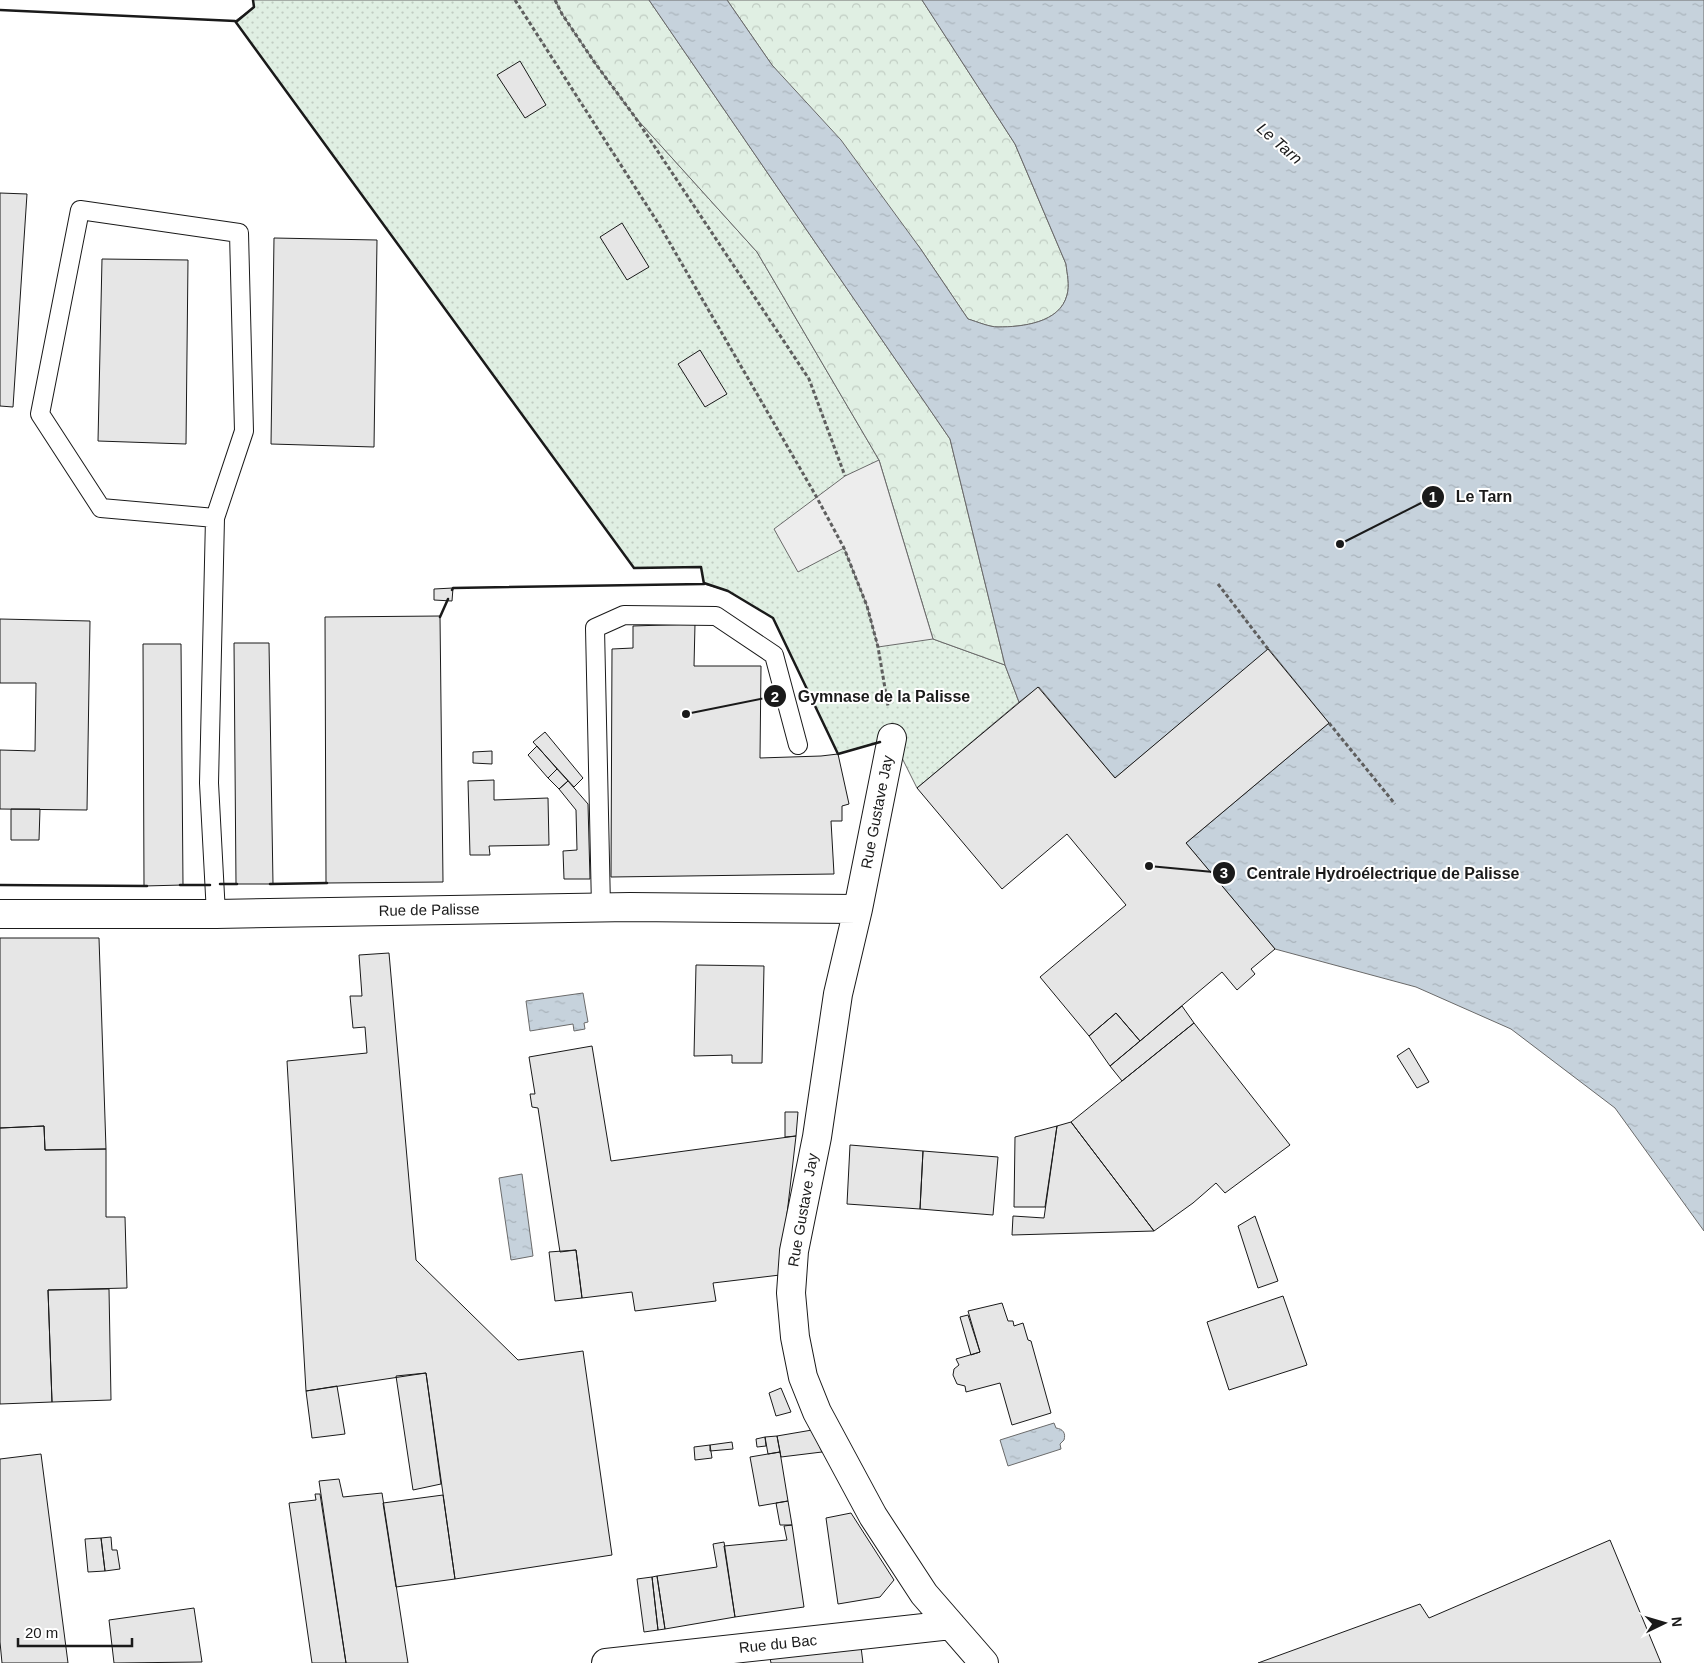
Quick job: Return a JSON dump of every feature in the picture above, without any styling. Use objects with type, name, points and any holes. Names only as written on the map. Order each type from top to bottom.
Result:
[{"type":"street","name":"Rue Gustave Jay","points":[[892,738],[858,909],[838,994],[817,1137],[794,1251],[791,1293],[795,1336],[803,1377],[817,1412],[873,1516],[924,1594],[984,1663]]},
{"type":"street","name":"Rue de Palisse","points":[[0,914],[216,914],[601,907],[858,909]]},
{"type":"street","name":"Rue du Bac","points":[[606,1663],[950,1625]]},
{"type":"lane","points":[[215,518],[101,508],[40,414],[80,210],[239,233],[244,431],[215,518],[209,783],[216,914]]},
{"type":"lane","points":[[601,907],[595,628],[624,615],[716,616],[774,655],[798,745]]},
{"type":"path","points":[[515,0],[660,226],[844,548],[867,606],[878,647],[892,738]]},
{"type":"path","points":[[555,0],[594,63],[635,117],[808,379],[845,476]]},
{"type":"path","points":[[1218,584],[1268,649]]},
{"type":"path","points":[[1329,723],[1395,804]]},
{"type":"green space","points":[[253,0],[555,0],[562,14],[595,63],[635,117],[757,252],[879,460],[933,639],[1005,665],[1019,702],[917,788],[892,738],[838,754],[773,618],[728,591],[704,584],[701,567],[634,568],[235,21],[254,7]]},
{"type":"green space","points":[[555,0],[649,0],[950,439],[1005,665],[933,639],[879,460],[757,252],[635,117],[595,63],[562,14]]},
{"type":"green space","points":[[727,0],[922,0],[1015,144],[1066,264],[1068,291],[1063,304],[1057,312],[1039,322],[1008,327],[995,327],[968,319],[920,248],[772,65]]},
{"type":"shaded area","points":[[879,460],[933,639],[878,647],[867,606],[844,548],[798,572],[774,529],[845,476]]},
{"type":"water","name":"Le Tarn","points":[[649,0],[727,0],[772,65],[841,140],[920,248],[968,319],[998,327],[1039,322],[1057,312],[1063,304],[1068,291],[1066,264],[1015,144],[922,0],[1704,0],[1704,1231],[1615,1108],[1511,1029],[1416,987],[1275,949],[1186,843],[1329,723],[1269,649],[1115,778],[1039,687],[1019,702],[1005,665],[950,439]]},
{"type":"water","points":[[583,993],[588,1022],[584,1023],[585,1029],[574,1031],[573,1024],[530,1031],[526,1001]]},
{"type":"water","points":[[522,1174],[533,1256],[511,1260],[499,1178]]},
{"type":"water","points":[[1054,1423],[1056,1428],[1064,1433],[1065,1438],[1060,1444],[1061,1449],[1008,1466],[1000,1440]]},
{"type":"building","points":[[520,61],[546,105],[525,118],[497,75]]},
{"type":"building","points":[[0,193],[27,194],[13,407],[0,406]]},
{"type":"building","points":[[622,223],[649,267],[627,280],[600,237]]},
{"type":"building","points":[[274,238],[377,240],[374,447],[271,444]]},
{"type":"building","points":[[102,259],[188,260],[186,444],[98,441]]},
{"type":"building","points":[[700,350],[727,394],[705,407],[678,364]]},
{"type":"building","points":[[453,588],[452,601],[434,600],[434,589]]},
{"type":"building","points":[[440,616],[443,882],[326,883],[325,617]]},
{"type":"building","points":[[0,619],[90,621],[87,810],[0,809],[0,750],[35,751],[36,683],[0,683]]},
{"type":"building","points":[[695,624],[694,666],[761,666],[760,758],[838,754],[849,804],[842,806],[842,821],[831,821],[834,874],[611,877],[612,649],[633,648],[633,626]]},
{"type":"building","points":[[234,643],[269,643],[273,884],[236,884]]},
{"type":"building","points":[[143,644],[181,644],[183,885],[144,886]]},
{"type":"building","points":[[1268,649],[1329,723],[1186,843],[1275,949],[1251,969],[1255,974],[1237,990],[1222,972],[1140,1041],[1116,1013],[1089,1036],[1040,977],[1126,905],[1067,834],[1002,889],[917,788],[1038,687],[1115,778]]},
{"type":"building","points":[[545,732],[583,778],[574,787],[533,742]]},
{"type":"building","points":[[537,746],[557,769],[548,778],[528,755]]},
{"type":"building","points":[[492,751],[492,764],[473,763],[473,752]]},
{"type":"building","points":[[557,769],[568,781],[559,789],[548,778]]},
{"type":"building","points":[[494,780],[494,800],[548,798],[549,845],[489,846],[490,855],[470,855],[468,781]]},
{"type":"building","points":[[568,781],[588,804],[590,879],[564,879],[563,851],[577,850],[576,810],[559,789]]},
{"type":"building","points":[[11,809],[40,809],[39,840],[11,840]]},
{"type":"building","points":[[0,938],[99,938],[106,1149],[45,1150],[44,1126],[0,1128]]},
{"type":"building","points":[[389,953],[416,1260],[518,1360],[583,1351],[612,1555],[455,1579],[426,1373],[306,1391],[287,1061],[367,1053],[365,1027],[353,1028],[350,996],[362,996],[359,955]]},
{"type":"building","points":[[696,965],[764,966],[762,1063],[732,1063],[732,1055],[694,1056]]},
{"type":"building","points":[[1182,1006],[1194,1023],[1122,1081],[1110,1066]]},
{"type":"building","points":[[1116,1013],[1140,1041],[1110,1066],[1089,1036]]},
{"type":"building","points":[[1194,1023],[1290,1145],[1225,1193],[1216,1183],[1193,1203],[1154,1231],[1071,1122]]},
{"type":"building","points":[[592,1046],[611,1161],[796,1136],[780,1275],[713,1283],[716,1301],[635,1311],[632,1292],[582,1298],[576,1250],[560,1252],[538,1108],[532,1107],[530,1094],[535,1094],[529,1057]]},
{"type":"building","points":[[1409,1048],[1429,1082],[1417,1088],[1397,1056]]},
{"type":"building","points":[[785,1112],[798,1112],[796,1136],[785,1137]]},
{"type":"building","points":[[1071,1122],[1154,1231],[1012,1235],[1013,1216],[1044,1218],[1057,1126]]},
{"type":"building","points":[[44,1126],[45,1150],[106,1149],[106,1217],[125,1217],[127,1288],[48,1290],[52,1402],[0,1404],[0,1128]]},
{"type":"building","points":[[1057,1126],[1045,1207],[1014,1207],[1015,1137]]},
{"type":"building","points":[[850,1145],[923,1151],[920,1209],[847,1204]]},
{"type":"building","points":[[923,1151],[998,1157],[993,1215],[920,1209]]},
{"type":"building","points":[[1255,1216],[1278,1281],[1258,1288],[1238,1226]]},
{"type":"building","points":[[576,1250],[582,1298],[555,1301],[549,1252]]},
{"type":"building","points":[[109,1289],[111,1400],[52,1402],[48,1290]]},
{"type":"building","points":[[1283,1296],[1307,1365],[1229,1390],[1207,1322]]},
{"type":"building","points":[[1002,1303],[1008,1321],[1013,1321],[1014,1326],[1023,1323],[1028,1340],[1031,1341],[1051,1413],[1012,1425],[1000,1383],[966,1392],[965,1386],[957,1384],[953,1375],[954,1369],[959,1365],[956,1359],[980,1352],[968,1311]]},
{"type":"building","points":[[968,1315],[980,1352],[971,1355],[960,1317]]},
{"type":"building","points":[[426,1373],[441,1484],[413,1490],[396,1376]]},
{"type":"building","points":[[337,1386],[345,1434],[312,1438],[306,1391]]},
{"type":"building","points":[[781,1388],[791,1412],[776,1416],[769,1393]]},
{"type":"building","points":[[812,1430],[822,1452],[781,1457],[777,1436]]},
{"type":"building","points":[[777,1436],[780,1452],[768,1454],[765,1437]]},
{"type":"building","points":[[765,1437],[766,1446],[757,1447],[756,1439]]},
{"type":"building","points":[[732,1442],[733,1449],[710,1451],[710,1445]]},
{"type":"building","points":[[710,1445],[712,1458],[695,1460],[694,1447]]},
{"type":"building","points":[[780,1452],[788,1501],[759,1506],[750,1457]]},
{"type":"building","points":[[41,1454],[68,1663],[2,1663],[0,1642],[0,1459]]},
{"type":"building","points":[[339,1479],[343,1497],[382,1493],[408,1663],[346,1663],[319,1481]]},
{"type":"building","points":[[315,1494],[320,1494],[346,1663],[312,1663],[289,1503],[316,1500]]},
{"type":"building","points":[[443,1495],[455,1579],[396,1587],[383,1503]]},
{"type":"building","points":[[788,1501],[792,1525],[780,1525],[776,1503]]},
{"type":"building","points":[[851,1513],[894,1580],[880,1597],[838,1604],[826,1518]]},
{"type":"building","points":[[792,1525],[804,1607],[735,1617],[724,1546],[787,1540],[784,1526]]},
{"type":"building","points":[[111,1537],[112,1550],[117,1550],[120,1569],[105,1571],[101,1538]]},
{"type":"building","points":[[101,1538],[105,1571],[88,1572],[85,1539]]},
{"type":"building","points":[[1610,1540],[1661,1663],[1258,1663],[1420,1604],[1429,1618]]},
{"type":"building","points":[[724,1542],[735,1617],[665,1629],[657,1576],[717,1567],[713,1544]]},
{"type":"building","points":[[657,1576],[665,1629],[658,1630],[652,1577]]},
{"type":"building","points":[[652,1577],[658,1630],[644,1632],[637,1579]]},
{"type":"building","points":[[194,1608],[202,1662],[114,1663],[109,1620]]},
{"type":"building","points":[[861,1647],[863,1663],[771,1663],[770,1658]]},
{"type":"wall","points":[[236,22],[254,7],[253,0]]},
{"type":"wall","points":[[0,10],[235,21],[634,568],[701,567],[704,584],[453,588],[452,590]]},
{"type":"wall","points":[[704,583],[728,591],[773,618],[838,754],[880,742]]},
{"type":"wall","points":[[440,617],[448,599]]},
{"type":"wall","points":[[270,884],[327,883]]},
{"type":"wall","points":[[220,884],[237,884]]},
{"type":"wall","points":[[0,885],[147,886]]},
{"type":"wall","points":[[180,885],[210,885]]},
{"type":"place","name":"Le Tarn","points":[[1340,544]]},
{"type":"place","name":"Gymnase de la Palisse","points":[[686,714]]},
{"type":"place","name":"Centrale Hydroélectrique de Palisse","points":[[1149,866]]}]
